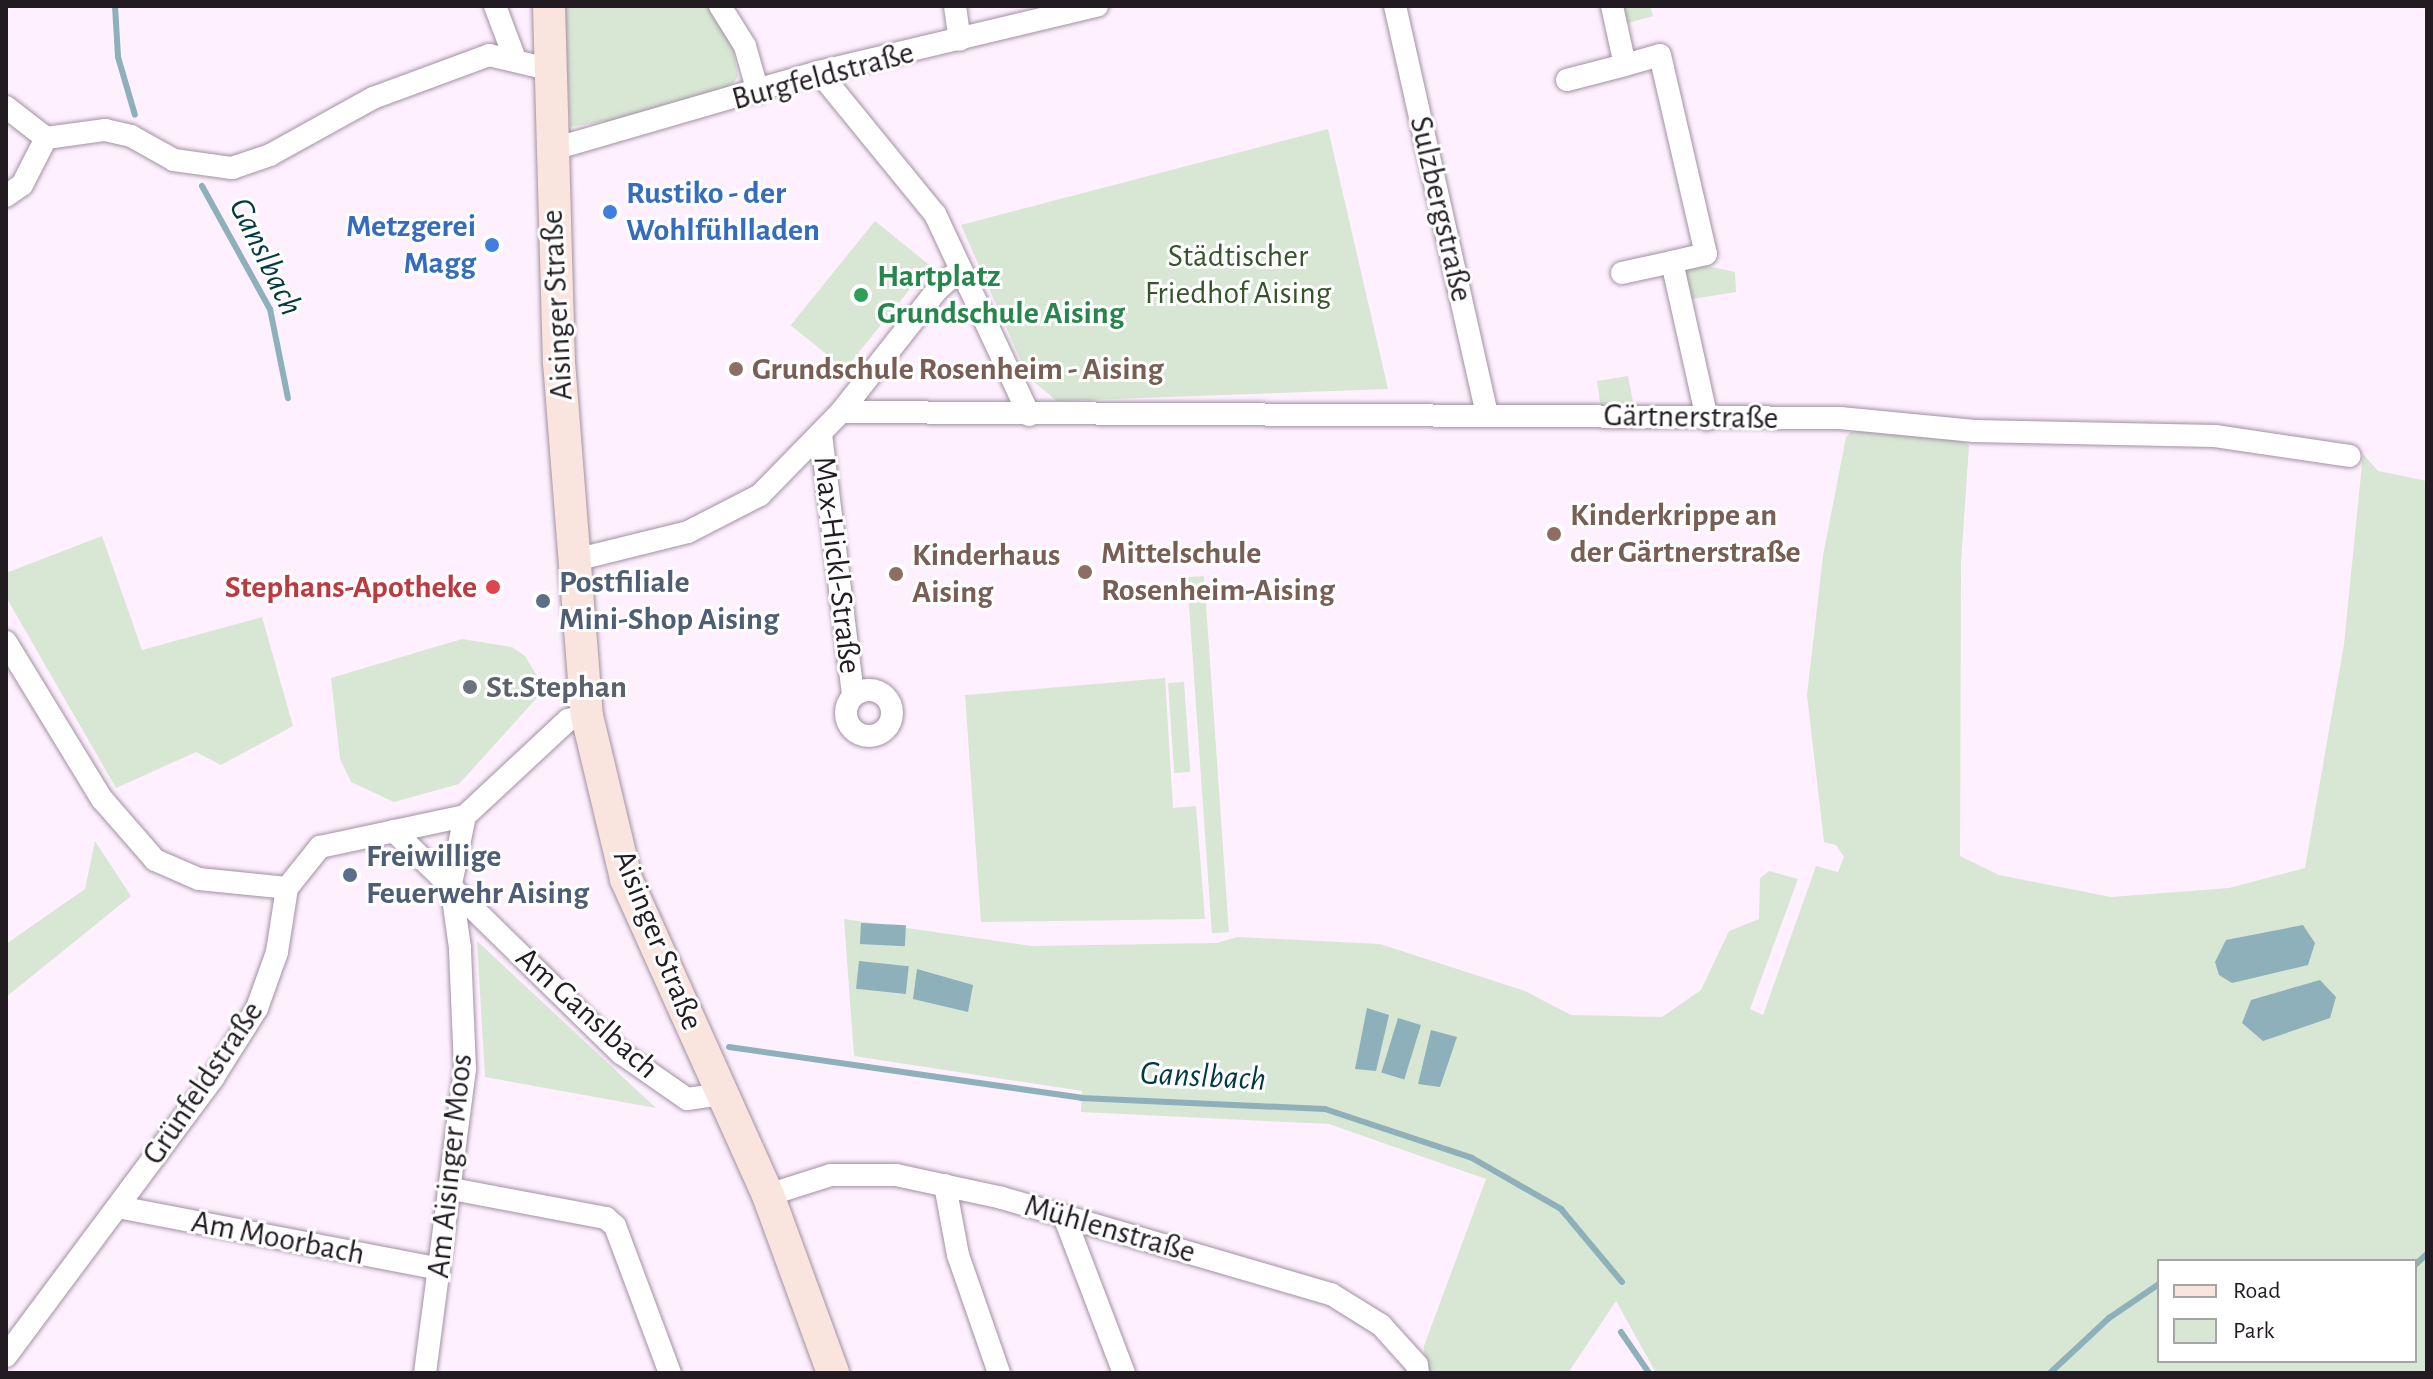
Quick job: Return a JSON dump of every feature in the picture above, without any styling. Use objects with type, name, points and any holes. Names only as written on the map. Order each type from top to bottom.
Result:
[{"type":"main road","name":"Aisinger Straße","points":[[549,6],[550,150],[587,716],[626,879],[768,1195],[833,1373]]},
{"type":"street","points":[[495,6],[515,59]]},
{"type":"street","points":[[720,6],[745,46],[758,92]]},
{"type":"street","points":[[955,6],[960,40]]},
{"type":"street","name":"Burgfeldstraße","points":[[550,150],[819,72],[1097,6]]},
{"type":"street","name":"Sulzbergstraße","points":[[1395,6],[1487,413]]},
{"type":"street","points":[[1612,6],[1625,65]]},
{"type":"street","points":[[6,107],[46,138],[105,130],[131,136],[174,160],[232,168],[270,155],[373,98],[489,55],[548,69]]},
{"type":"street","points":[[1567,80],[1660,55],[1706,254],[1622,273]]},
{"type":"street","points":[[819,72],[935,214],[1029,415]]},
{"type":"street","points":[[6,196],[22,185],[46,138]]},
{"type":"street","points":[[1672,262],[1707,419]]},
{"type":"street","name":"Max-Hickl-Straße","points":[[575,560],[715,522],[760,495],[841,412],[937,290],[960,269]]},
{"type":"street","name":"Gärtnerstraße","points":[[841,412],[1029,415],[1487,413],[1707,419],[1840,418],[1974,431],[2215,436],[2350,456]]},
{"type":"street","name":"Max-Hickl-Straße","points":[[821,434],[853,696]]},
{"type":"street","points":[[6,642],[102,799],[155,860],[199,879],[287,888]]},
{"type":"street","points":[[465,816],[568,720],[587,716]]},
{"type":"street","name":"Grünfeldstraße","points":[[6,1356],[118,1207],[257,1008],[277,952],[287,888],[320,847],[465,816]]},
{"type":"street","name":"Am Aisinger Moos","points":[[425,1373],[452,1189],[465,1069],[460,948],[451,884],[465,816]]},
{"type":"street","name":"Am Ganslbach","points":[[394,831],[621,1053],[687,1099],[724,1094]]},
{"type":"street","name":"Mühlenstraße","points":[[768,1195],[831,1175],[896,1175],[1064,1216],[1331,1294],[1381,1325],[1418,1373]]},
{"type":"street","points":[[945,1185],[958,1255],[999,1373]]},
{"type":"street","points":[[452,1189],[606,1218],[615,1226],[670,1373]]},
{"type":"street","name":"Am Moorbach","points":[[118,1207],[439,1269]]},
{"type":"street","points":[[1064,1216],[1124,1373]]},
{"type":"green space","points":[[564,6],[708,6],[733,47],[738,77],[730,87],[631,117],[570,127]]},
{"type":"green space","points":[[1616,6],[1650,6],[1653,16],[1621,25]]},
{"type":"green space","name":"Städtischer Friedhof Aising","points":[[1328,129],[1388,389],[1057,401],[1028,377],[961,225]]},
{"type":"green space","name":"Hartplatz Grundschule Aising","points":[[875,221],[929,265],[845,369],[791,325]]},
{"type":"green space","points":[[1702,265],[1735,272],[1736,292],[1692,299],[1684,268]]},
{"type":"green space","points":[[1628,376],[1634,407],[1601,409],[1597,381]]},
{"type":"green space","points":[[1852,431],[1948,435],[1969,445],[1961,563],[1960,856],[1999,875],[2111,897],[2229,888],[2305,868],[2344,644],[2363,454],[2378,471],[2427,481],[2427,1373],[1656,1373],[1616,1301],[1568,1373],[1425,1373],[1424,1346],[1486,1179],[1329,1124],[1081,1112],[1082,1091],[854,1056],[844,919],[1032,946],[1217,943],[1237,937],[1380,944],[1525,991],[1571,1015],[1662,1017],[1701,990],[1729,931],[1759,919],[1760,878],[1769,871],[1798,879],[1750,1009],[1763,1015],[1816,866],[1838,872],[1844,857],[1836,845],[1824,842],[1807,695],[1823,556],[1846,437]]},
{"type":"green space","points":[[102,536],[142,650],[262,617],[293,726],[221,765],[196,752],[116,788],[6,597],[6,573]]},
{"type":"green space","points":[[1204,576],[1229,932],[1212,933],[1187,577]]},
{"type":"green space","points":[[462,639],[512,647],[525,656],[545,689],[459,784],[394,802],[351,782],[340,759],[331,678]]},
{"type":"green space","points":[[1165,678],[1173,808],[1196,806],[1205,919],[981,922],[965,695]]},
{"type":"green space","points":[[1184,682],[1190,772],[1174,773],[1168,683]]},
{"type":"green space","points":[[95,841],[131,896],[6,997],[6,944],[85,889]]},
{"type":"green space","points":[[477,941],[656,1108],[485,1077]]},
{"type":"water","points":[[861,923],[906,925],[905,946],[860,944]]},
{"type":"water","points":[[2303,925],[2315,943],[2308,965],[2232,983],[2219,975],[2215,962],[2226,940]]},
{"type":"water","points":[[859,961],[909,966],[906,994],[856,989]]},
{"type":"water","points":[[917,969],[973,985],[968,1012],[913,999]]},
{"type":"water","points":[[2320,980],[2336,997],[2330,1018],[2263,1041],[2242,1023],[2251,1000]]},
{"type":"water","points":[[1367,1008],[1389,1015],[1376,1071],[1355,1069]]},
{"type":"water","points":[[1398,1018],[1421,1025],[1404,1080],[1381,1073]]},
{"type":"water","points":[[1431,1030],[1457,1037],[1440,1087],[1418,1084]]},
{"type":"waterway","name":"Ganslbach","points":[[115,6],[118,57],[135,115]]},
{"type":"waterway","name":"Ganslbach","points":[[202,186],[270,309],[288,398]]},
{"type":"waterway","name":"Ganslbach","points":[[729,1047],[1081,1098],[1325,1109],[1472,1158],[1561,1209],[1622,1282]]},
{"type":"waterway","points":[[2417,1263],[2427,1254]]},
{"type":"waterway","points":[[2050,1373],[2109,1318],[2157,1285]]},
{"type":"waterway","name":"Ganslbach","points":[[1621,1332],[1649,1373]]},
{"type":"place","name":"Rustiko - der Wohlfühlladen","points":[[610,212]]},
{"type":"place","name":"Metzgerei Magg","points":[[492,245]]},
{"type":"place","name":"Hartplatz Grundschule Aising","points":[[861,295]]},
{"type":"place","name":"Grundschule Rosenheim - Aising","points":[[736,369]]},
{"type":"place","name":"Kinderkrippe an der Gärtnerstraße","points":[[1554,534]]},
{"type":"place","name":"Mittelschule Rosenheim-Aising","points":[[1085,572]]},
{"type":"place","name":"Kinderhaus Aising","points":[[896,574]]},
{"type":"place","name":"Stephans-Apotheke","points":[[493,587]]},
{"type":"place","name":"Postfiliale Mini-Shop Aising","points":[[543,601]]},
{"type":"place","name":"St.Stephan","points":[[470,687]]},
{"type":"place","name":"Freiwillige Feuerwehr Aising","points":[[350,875]]}]
